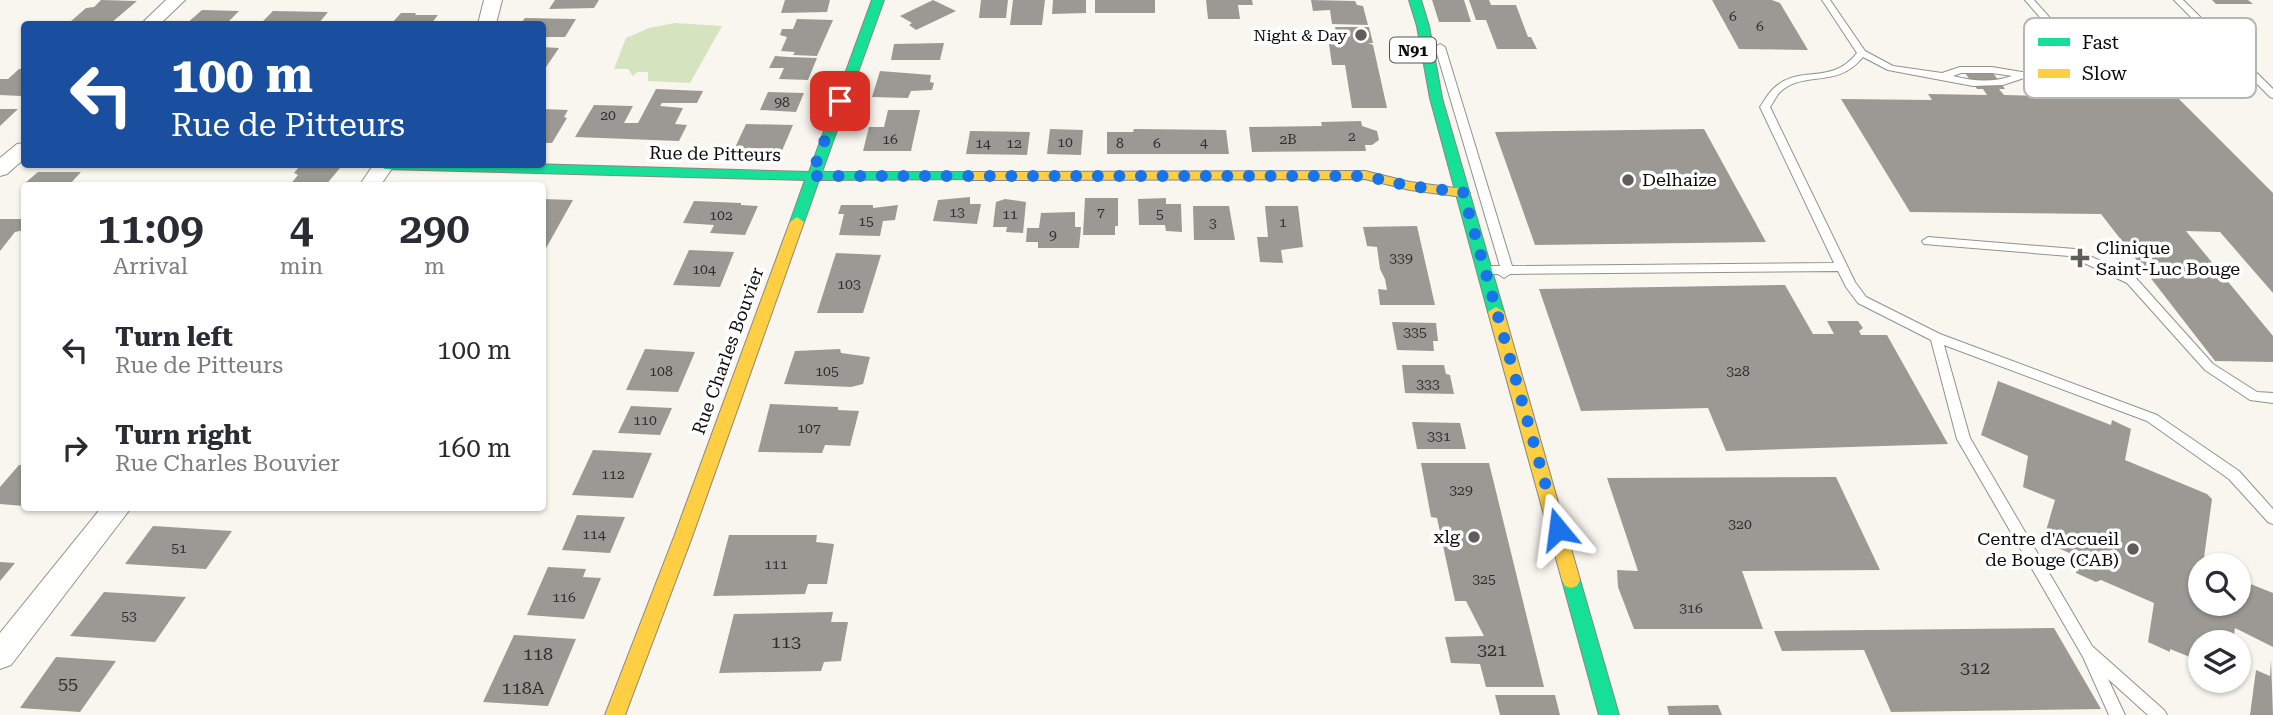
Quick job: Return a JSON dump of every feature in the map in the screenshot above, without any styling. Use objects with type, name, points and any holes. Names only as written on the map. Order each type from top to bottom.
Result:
[{"type":"street","points":[[153,21],[176,0]]},
{"type":"street","points":[[488,21],[493,0]]},
{"type":"street","name":"Rue Charles Bouvier","points":[[615,715],[652,622],[811,176],[878,0]]},
{"type":"street","name":"N91","points":[[1415,0],[1423,26],[1436,98],[1609,715]]},
{"type":"street","name":"N91","points":[[1412,48],[1436,98]]},
{"type":"street","points":[[0,169],[21,152]]},
{"type":"street","points":[[372,182],[383,168]]},
{"type":"street","name":"Rue de Pitteurs","points":[[501,168],[811,176],[1365,176],[1410,186],[1463,192]]},
{"type":"street","points":[[0,656],[115,511]]},
{"type":"lane","points":[[1427,0],[1507,269]]},
{"type":"lane","points":[[1826,0],[1862,53],[1891,68],[1943,76],[1967,83],[2008,83],[2024,75]]},
{"type":"lane","points":[[2029,0],[2045,18]]},
{"type":"lane","points":[[2178,0],[2196,18]]},
{"type":"lane","points":[[1862,53],[1856,65],[1842,74],[1792,80],[1773,90],[1765,107],[1842,267],[1862,300],[1936,337],[2152,418],[2234,475],[2273,518]]},
{"type":"lane","points":[[2256,78],[2273,95]]},
{"type":"lane","points":[[1928,241],[2071,252],[2132,280],[2209,367],[2254,397],[2273,398]]},
{"type":"lane","points":[[1485,270],[1842,267]]},
{"type":"lane","points":[[1492,291],[1507,269]]},
{"type":"lane","points":[[1936,337],[1964,439],[2087,651],[2117,715]]},
{"type":"lane","points":[[2087,651],[2159,715]]},
{"type":"green space","points":[[675,23],[722,26],[690,83],[648,81],[648,72],[637,72],[633,76],[628,69],[614,69],[626,38],[649,28]]},
{"type":"building","points":[[101,0],[137,1],[113,21],[71,21],[86,8],[94,7]]},
{"type":"building","points":[[555,0],[599,0],[594,8],[549,9]]},
{"type":"building","points":[[785,0],[830,0],[827,12],[781,13]]},
{"type":"building","points":[[933,0],[956,11],[916,30],[909,25],[912,23],[900,16]]},
{"type":"building","points":[[981,0],[1008,0],[1006,18],[979,18]]},
{"type":"building","points":[[1013,0],[1045,0],[1042,25],[1010,25]]},
{"type":"building","points":[[1053,0],[1086,0],[1086,13],[1052,14]]},
{"type":"building","points":[[1095,0],[1155,0],[1155,13],[1095,13]]},
{"type":"building","points":[[1206,0],[1252,0],[1253,5],[1238,5],[1240,19],[1208,19]]},
{"type":"building","points":[[1311,0],[1355,1],[1357,5],[1363,6],[1368,25],[1332,24],[1330,10],[1313,11]]},
{"type":"building","points":[[1432,0],[1464,0],[1471,22],[1439,22]]},
{"type":"building","points":[[1469,0],[1489,0],[1491,5],[1516,5],[1528,37],[1531,37],[1537,49],[1497,49],[1486,20],[1476,20]]},
{"type":"building","points":[[1712,0],[1772,0],[1780,3],[1808,50],[1739,49]]},
{"type":"building","points":[[2212,0],[2248,0],[2253,4],[2216,4]]},
{"type":"building","points":[[202,10],[239,11],[229,21],[189,21]]},
{"type":"building","points":[[273,11],[328,12],[320,21],[263,21]]},
{"type":"building","points":[[401,13],[438,15],[433,21],[394,21]]},
{"type":"building","points":[[525,18],[576,19],[565,37],[546,37],[546,21],[522,21]]},
{"type":"building","points":[[797,19],[833,20],[817,56],[793,55],[795,52],[781,51],[787,37],[780,35],[782,29],[793,29]]},
{"type":"building","points":[[1335,27],[1369,27],[1373,43],[1368,43],[1373,45],[1387,108],[1352,108],[1345,65],[1332,65],[1329,44],[1333,44],[1332,35],[1337,35]]},
{"type":"building","points":[[944,43],[940,60],[891,60],[894,44]]},
{"type":"building","points":[[546,47],[559,48],[546,67]]},
{"type":"building","points":[[775,56],[817,58],[808,80],[779,79],[784,68],[769,68]]},
{"type":"building","points":[[21,69],[21,96],[0,95],[0,79],[8,79]]},
{"type":"building","points":[[880,71],[931,75],[930,82],[934,83],[932,90],[911,91],[908,98],[872,97]]},
{"type":"building","points":[[1965,73],[1993,73],[2005,89],[1999,89],[2004,95],[2024,96],[2024,98],[2178,98],[2273,193],[2273,293],[2220,232],[2186,231],[2273,336],[2273,362],[2215,361],[2101,214],[1910,212],[1841,99],[1932,100],[1928,94],[1987,95],[1983,89],[1977,89]]},
{"type":"building","points":[[656,89],[703,91],[697,103],[662,103],[660,106],[683,108],[675,124],[687,125],[679,141],[575,137],[594,105],[633,106],[624,123],[638,123]]},
{"type":"building","points":[[768,92],[804,93],[796,112],[760,110]]},
{"type":"building","points":[[0,109],[18,109],[0,126]]},
{"type":"building","points":[[546,109],[568,110],[564,117],[567,118],[552,143],[546,143]]},
{"type":"building","points":[[888,110],[920,110],[911,151],[863,151],[869,127],[884,127]]},
{"type":"building","points":[[1361,121],[1362,126],[1377,131],[1379,140],[1372,145],[1365,145],[1366,151],[1252,152],[1249,127],[1322,126],[1321,122]]},
{"type":"building","points":[[746,124],[793,125],[781,153],[733,152]]},
{"type":"building","points":[[1050,129],[1083,130],[1081,155],[1047,154]]},
{"type":"building","points":[[1134,129],[1226,130],[1229,154],[1107,154],[1107,132],[1133,132]]},
{"type":"building","points":[[1704,129],[1766,242],[1535,245],[1495,132]]},
{"type":"building","points":[[970,131],[1030,132],[1027,155],[966,154]]},
{"type":"building","points":[[298,168],[340,168],[328,182],[292,182],[298,175],[294,173]]},
{"type":"building","points":[[38,172],[81,172],[72,182],[26,182]]},
{"type":"building","points":[[970,197],[970,204],[981,204],[977,224],[933,221],[938,200]]},
{"type":"building","points":[[1085,198],[1118,198],[1118,226],[1115,226],[1115,235],[1083,235]]},
{"type":"building","points":[[1166,198],[1166,204],[1181,204],[1182,232],[1166,231],[1165,225],[1139,225],[1138,199]]},
{"type":"building","points":[[546,199],[573,200],[546,248]]},
{"type":"building","points":[[1005,199],[1026,202],[1023,233],[1006,232],[1007,227],[993,227],[996,202]]},
{"type":"building","points":[[694,201],[758,206],[745,235],[710,233],[714,225],[683,223]]},
{"type":"building","points":[[841,205],[873,205],[873,208],[898,205],[895,220],[883,221],[880,236],[839,235],[844,214],[838,214]]},
{"type":"building","points":[[1193,206],[1229,206],[1235,240],[1194,240]]},
{"type":"building","points":[[1265,206],[1298,206],[1303,247],[1281,250],[1283,263],[1260,262],[1257,237],[1268,237]]},
{"type":"building","points":[[1075,212],[1075,227],[1081,227],[1079,248],[1038,248],[1038,242],[1026,242],[1027,228],[1039,228],[1041,213]]},
{"type":"building","points":[[0,219],[21,219],[21,231],[15,232],[0,251]]},
{"type":"building","points":[[1417,226],[1435,305],[1380,305],[1378,289],[1387,290],[1385,279],[1380,269],[1377,247],[1367,246],[1363,227]]},
{"type":"building","points":[[689,250],[734,252],[720,287],[673,285]]},
{"type":"building","points":[[836,253],[881,255],[863,313],[817,313]]},
{"type":"building","points":[[1785,285],[1813,334],[1834,334],[1827,321],[1858,321],[1863,328],[1859,331],[1861,335],[1887,335],[1948,444],[1726,451],[1708,408],[1581,411],[1539,289]]},
{"type":"building","points":[[1392,322],[1436,323],[1438,341],[1433,341],[1434,351],[1397,350]]},
{"type":"building","points":[[645,349],[695,352],[678,392],[626,390]]},
{"type":"building","points":[[840,349],[841,353],[870,357],[863,384],[851,387],[784,384],[795,351]]},
{"type":"building","points":[[1402,365],[1444,365],[1446,374],[1450,375],[1454,394],[1405,393]]},
{"type":"building","name":"Centre d'Accueil de Bouge (CAB)","points":[[1998,381],[2111,425],[2112,420],[2131,429],[2125,460],[2207,494],[2212,499],[2205,553],[2188,553],[2188,616],[2251,616],[2251,584],[2273,593],[2273,647],[2251,636],[2251,630],[2235,628],[2188,630],[2188,656],[2148,642],[2154,603],[2101,580],[2096,582],[2076,573],[2078,557],[2043,541],[2055,500],[2023,487],[2028,456],[1981,435]]},
{"type":"building","points":[[770,404],[838,407],[838,410],[859,411],[850,446],[825,445],[822,453],[758,452]]},
{"type":"building","points":[[631,406],[672,408],[660,435],[618,433]]},
{"type":"building","points":[[1412,422],[1460,423],[1466,449],[1417,449]]},
{"type":"building","points":[[593,450],[652,453],[633,498],[572,495]]},
{"type":"building","points":[[1421,463],[1489,463],[1544,687],[1486,687],[1480,664],[1451,663],[1445,637],[1484,636],[1466,601],[1455,601],[1437,518],[1431,517]]},
{"type":"building","points":[[21,465],[21,506],[0,504],[0,487]]},
{"type":"building","points":[[1836,477],[1880,570],[1742,571],[1763,629],[1634,629],[1618,587],[1617,570],[1638,571],[1607,478]]},
{"type":"building","points":[[577,515],[625,517],[610,553],[562,550]]},
{"type":"building","points":[[153,526],[232,531],[206,569],[125,564]]},
{"type":"building","points":[[729,535],[817,535],[816,542],[834,544],[827,584],[808,584],[805,594],[713,596]]},
{"type":"building","points":[[0,562],[15,563],[0,581]]},
{"type":"building","points":[[548,567],[586,569],[583,577],[601,578],[584,619],[527,615]]},
{"type":"building","points":[[104,592],[186,597],[155,642],[70,636]]},
{"type":"building","points":[[833,612],[831,622],[848,622],[841,661],[824,662],[821,671],[719,673],[734,614]]},
{"type":"building","points":[[2054,628],[2101,709],[1891,712],[1864,650],[1782,651],[1774,631]]},
{"type":"building","points":[[514,635],[576,639],[548,706],[483,702]]},
{"type":"building","points":[[56,657],[116,661],[80,712],[20,708]]},
{"type":"building","points":[[2271,660],[2273,715],[2250,715],[2256,670],[2270,676]]},
{"type":"building","points":[[1495,695],[1555,695],[1560,715],[1500,715]]},
{"type":"building","points":[[1718,705],[1722,715],[1669,715],[1667,706]]},
{"type":"traffic: fast","points":[[797,222],[878,0]]},
{"type":"traffic: fast","points":[[1415,0],[1423,26],[1436,98],[1496,312]]},
{"type":"traffic: fast","points":[[501,168],[811,176],[970,176]]},
{"type":"traffic: fast","points":[[1571,580],[1609,715]]},
{"type":"traffic: slow","points":[[970,176],[1365,175],[1410,186],[1463,193]]},
{"type":"traffic: slow","points":[[615,715],[683,537],[797,222]]},
{"type":"traffic: slow","points":[[1496,312],[1571,580]]},
{"type":"place","name":"Night & Day","points":[[1361,35]]},
{"type":"place","name":"Delhaize","points":[[1628,180]]},
{"type":"place","name":"Clinique Saint-Luc Bouge","points":[[2080,258]]},
{"type":"place","name":"xlg","points":[[1474,537]]},
{"type":"place","name":"Centre d'Accueil de Bouge (CAB)","points":[[2133,549]]},
{"type":"route","points":[[840,101],[811,176],[1365,176],[1410,186],[1463,192],[1558,529]]}]
